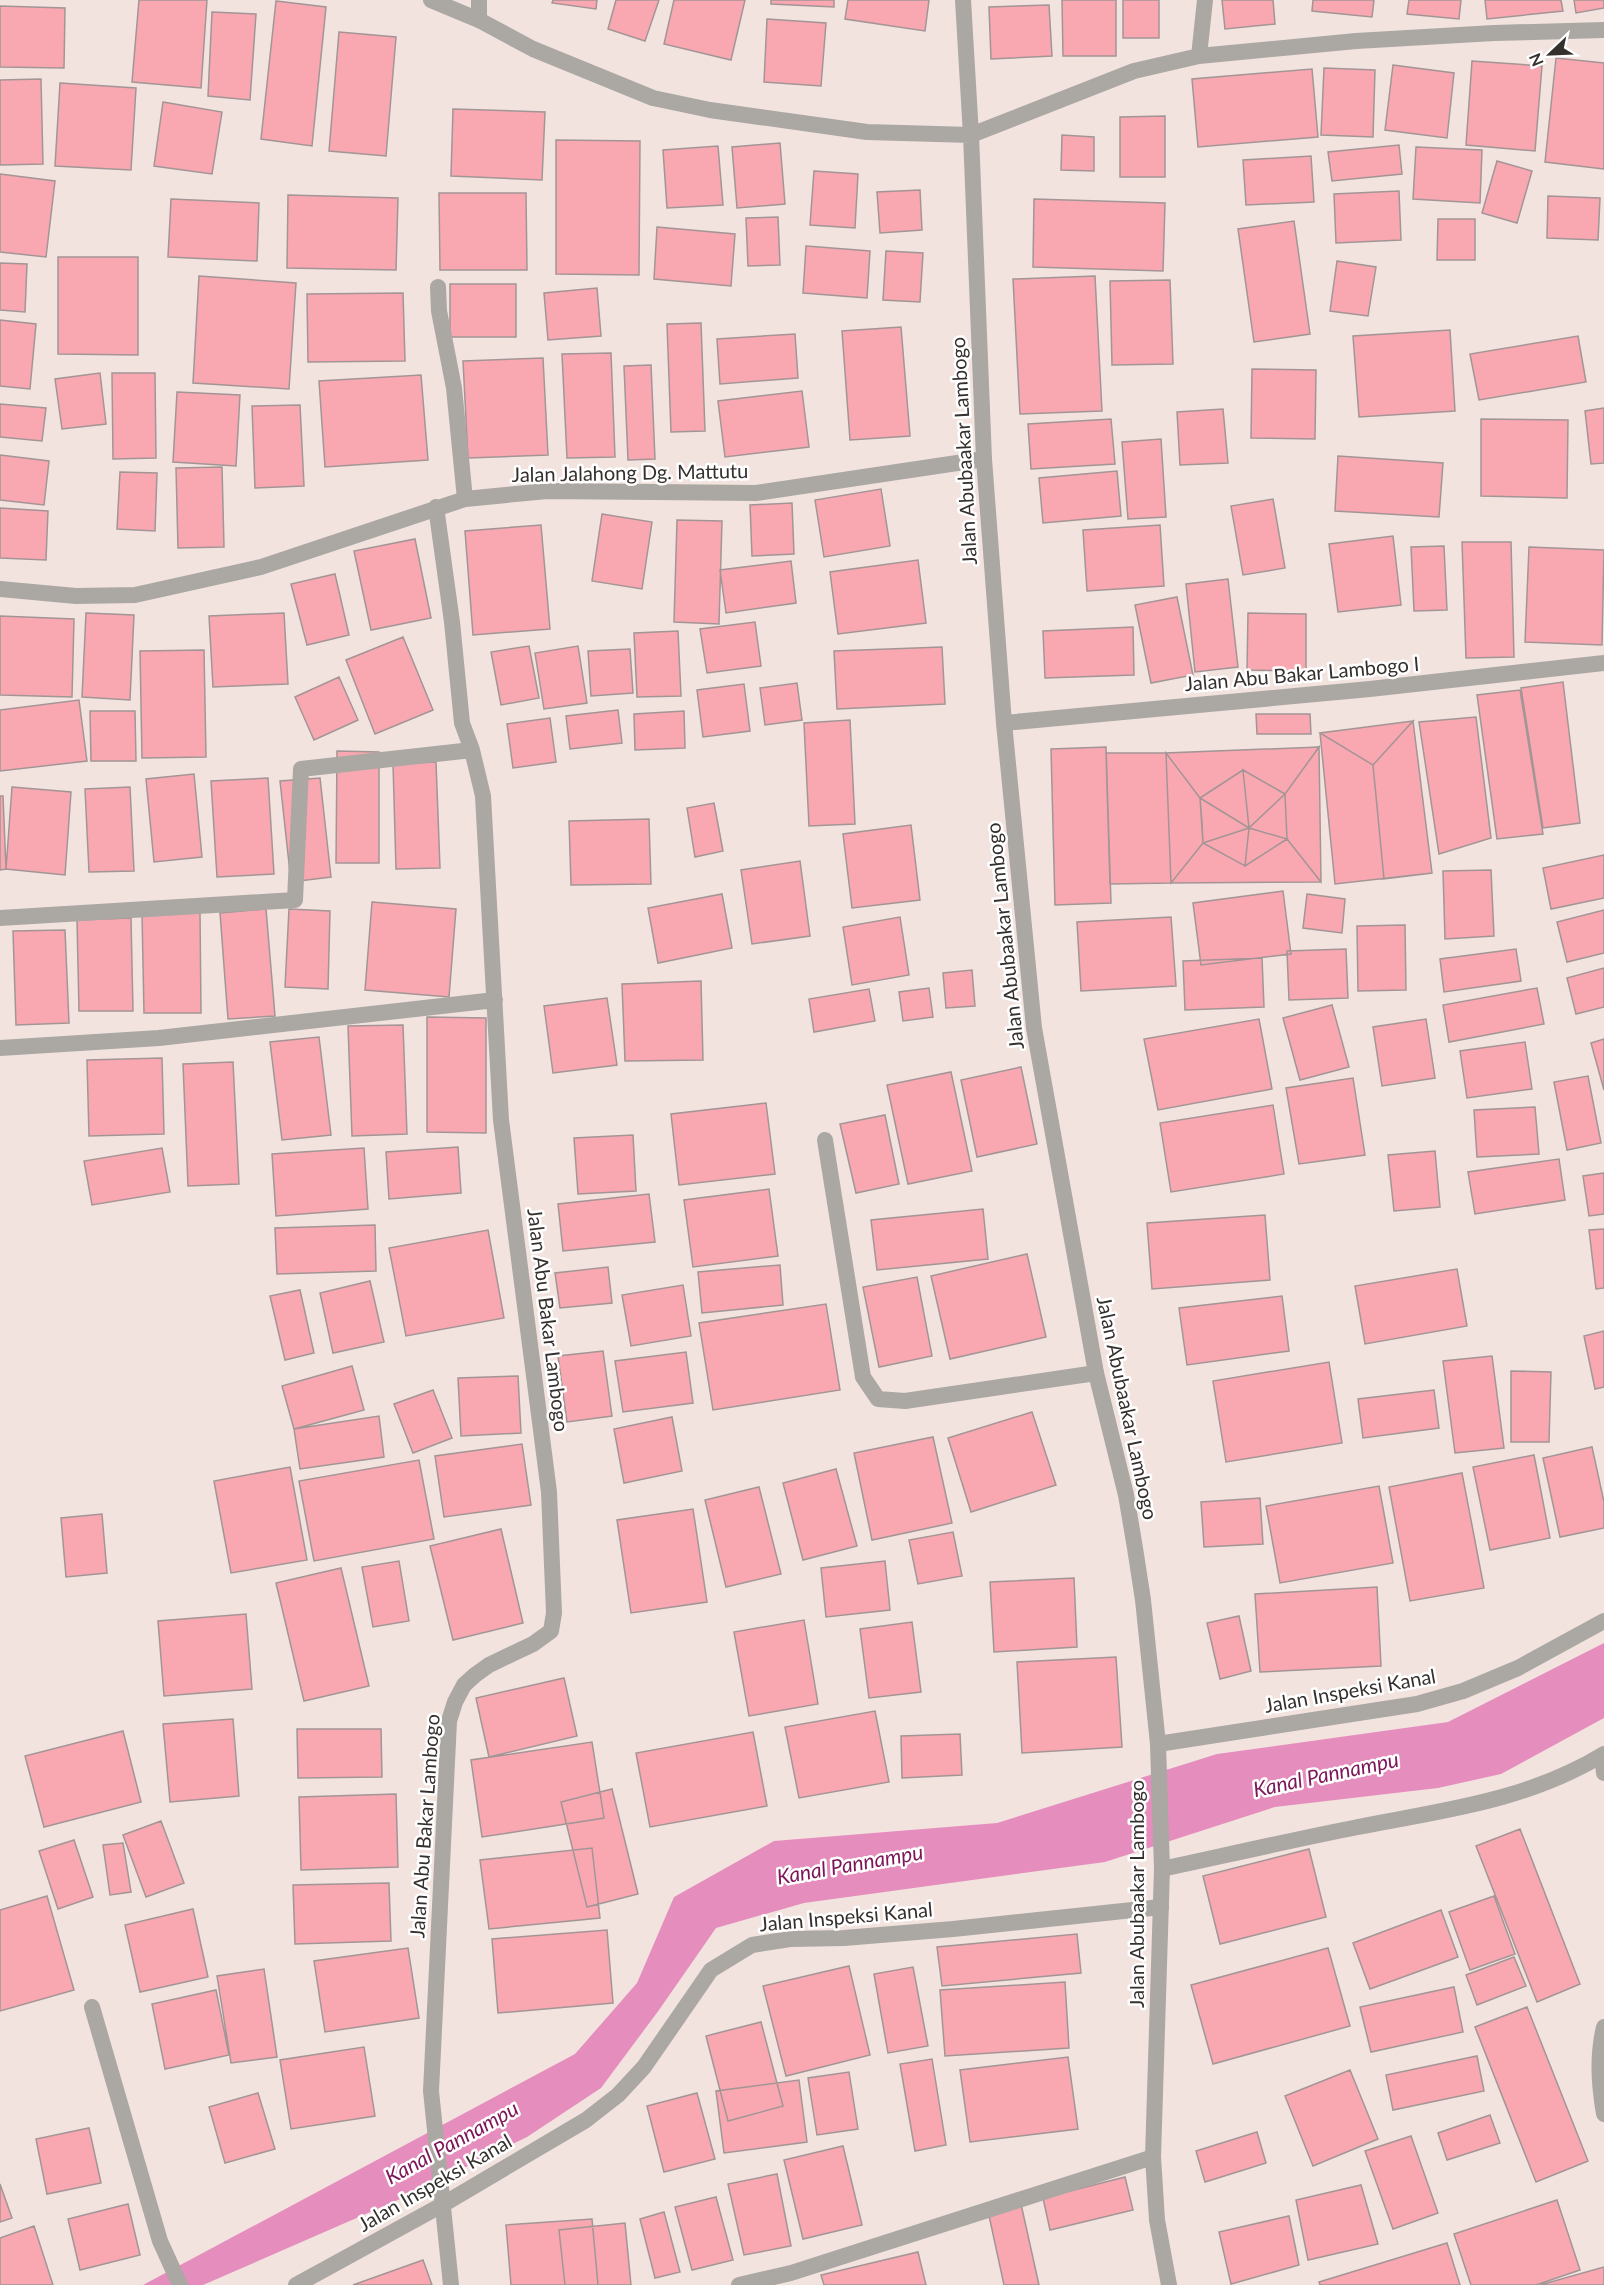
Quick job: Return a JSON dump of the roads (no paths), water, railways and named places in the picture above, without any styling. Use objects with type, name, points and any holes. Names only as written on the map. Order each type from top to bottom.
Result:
[{"type":"street","points":[[431,0],[479,20],[533,49],[653,98],[710,110],[867,132],[970,135],[1134,71],[1199,56],[1356,41],[1494,33],[1604,30]]},
{"type":"street","points":[[479,0],[479,20]]},
{"type":"street","name":"Jalan Abubaakar Lambogo","points":[[963,0],[984,459],[1004,723],[1034,1028],[1096,1373],[1126,1496],[1143,1600],[1158,1744],[1162,1869],[1153,2157],[1157,2220],[1169,2285]]},
{"type":"street","points":[[1199,56],[1205,0]]},
{"type":"street","points":[[438,287],[439,311],[454,388],[465,499]]},
{"type":"street","name":"Jalan Jalahong Dg. Mattutu","points":[[0,589],[76,596],[135,595],[261,567],[465,499],[547,491],[756,493],[984,459]]},
{"type":"street","name":"Jalan Abu Bakar Lambogo","points":[[436,507],[452,622],[462,723],[472,750],[483,796],[501,1120],[549,1492],[554,1613],[551,1631],[533,1644],[489,1665],[464,1684],[449,1720],[431,2091],[451,2285]]},
{"type":"street","name":"Jalan Abu Bakar Lambogo I","points":[[1004,723],[1370,689],[1604,663]]},
{"type":"street","points":[[0,918],[295,900],[301,769],[472,750]]},
{"type":"street","points":[[0,1047],[159,1038],[495,1000]]},
{"type":"street","points":[[825,1140],[863,1377],[878,1399],[905,1401],[1096,1373]]},
{"type":"street","name":"Jalan Inspeksi Kanal","points":[[1158,1744],[1417,1704],[1463,1691],[1518,1668],[1604,1621]]},
{"type":"street","points":[[1162,1869],[1312,1836],[1495,1800],[1552,1782],[1603,1754],[1604,1773]]},
{"type":"street","name":"Jalan Inspeksi Kanal","points":[[296,2285],[442,2205],[586,2120],[618,2094],[644,2067],[711,1970],[752,1945],[790,1939],[844,1938],[953,1929],[1161,1907]]},
{"type":"street","points":[[92,2007],[160,2241],[180,2285]]},
{"type":"street","points":[[1604,2027],[1599,2053],[1604,2114]]},
{"type":"street","points":[[738,2285],[791,2274],[1153,2157]]},
{"type":"water","name":"Kanal Pannampu","points":[[1604,1643],[1604,1718],[1501,1774],[1438,1788],[1275,1807],[1105,1862],[804,1903],[716,1928],[601,2088],[527,2137],[407,2196],[203,2285],[143,2285],[575,2054],[637,1983],[674,1897],[774,1841],[997,1823],[1217,1754],[1448,1722]]}]
